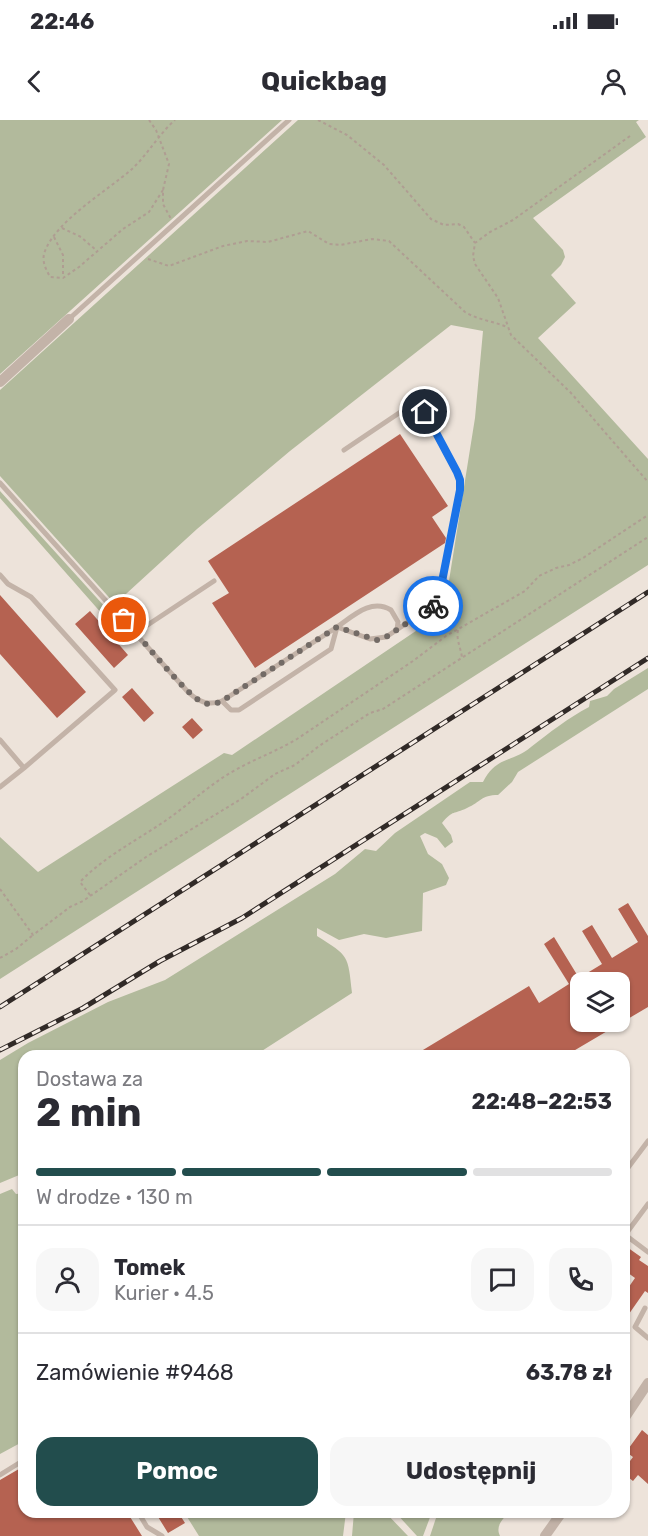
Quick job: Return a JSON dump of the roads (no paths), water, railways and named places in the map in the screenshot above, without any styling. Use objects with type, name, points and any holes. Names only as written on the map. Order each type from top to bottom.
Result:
[{"type":"street","points":[[0,382],[69,320]]},
{"type":"street","points":[[630,1408],[648,1383]]},
{"type":"street","points":[[545,1536],[558,1518]]},
{"type":"lane","points":[[69,320],[290,120]]},
{"type":"lane","points":[[337,627],[377,640],[386,637],[438,602],[460,490],[460,480],[429,417],[418,408],[405,409],[344,450]]},
{"type":"lane","points":[[0,483],[111,608],[136,632],[196,699],[203,703],[213,705],[222,701],[367,608],[377,605],[385,606],[395,615],[398,622],[397,630]]},
{"type":"lane","points":[[0,575],[8,584],[31,597],[115,690],[0,787]]},
{"type":"lane","points":[[136,632],[214,581]]},
{"type":"lane","points":[[222,701],[231,710],[239,710],[331,649],[337,627]]},
{"type":"lane","points":[[305,648],[313,661]]},
{"type":"lane","points":[[0,740],[24,768]]},
{"type":"lane","points":[[630,1165],[648,1141]]},
{"type":"lane","points":[[630,1227],[648,1204]]},
{"type":"lane","points":[[630,1238],[648,1252]]},
{"type":"lane","points":[[645,1308],[635,1327],[648,1338]]},
{"type":"lane","points":[[0,1475],[18,1464]]},
{"type":"lane","points":[[142,1518],[147,1527],[162,1536]]},
{"type":"railway","points":[[0,1007],[648,592]]},
{"type":"railway","points":[[0,1050],[83,1008],[160,961],[242,918],[648,658]]}]
